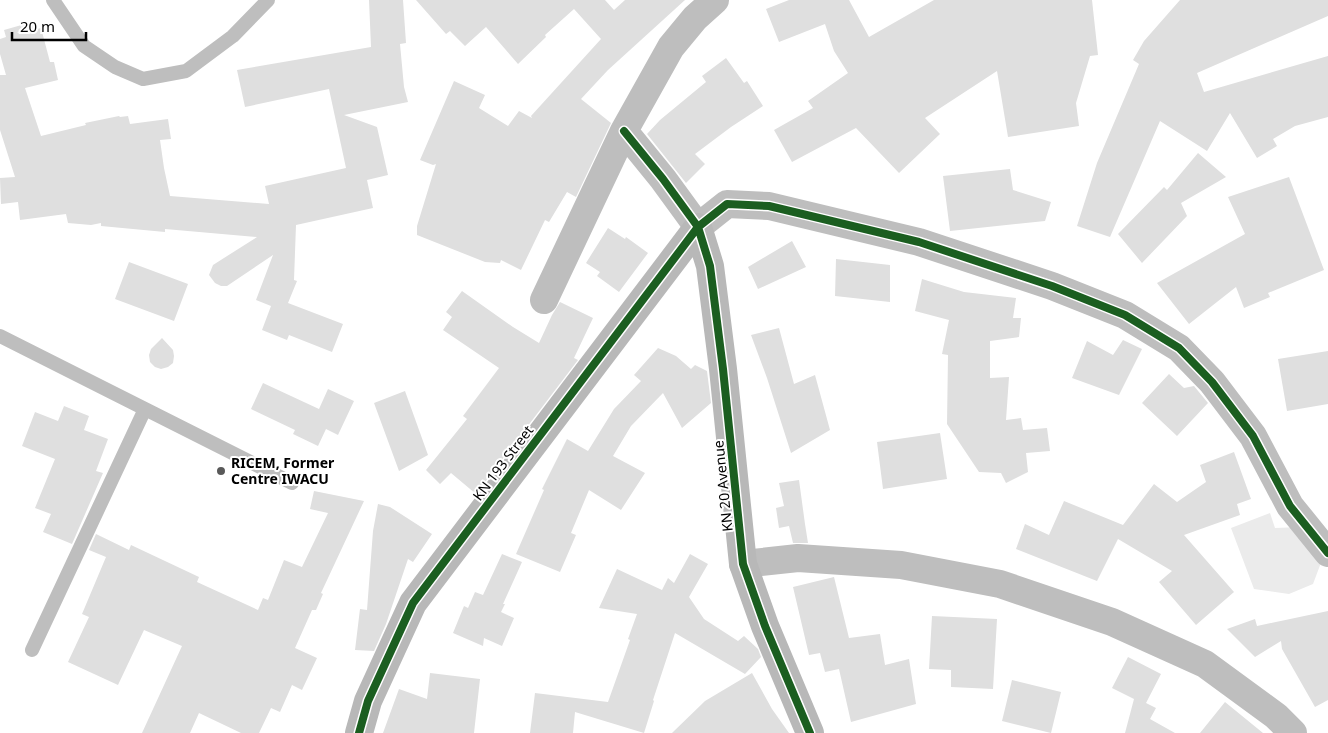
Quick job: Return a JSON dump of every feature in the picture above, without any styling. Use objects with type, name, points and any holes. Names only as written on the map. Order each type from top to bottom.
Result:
[{"type":"street","points":[[544,300],[624,131],[672,46],[694,18],[715,0]]},
{"type":"street","points":[[624,131],[664,179],[698,227],[728,204],[769,206],[919,242],[1052,286],[1125,315],[1179,348],[1212,382],[1253,436],[1290,506],[1328,553]]},
{"type":"street","name":"KN 20 Avenue","points":[[698,227],[710,266],[723,369],[743,564],[765,626],[810,733]]},
{"type":"street","name":"KN 193 Street","points":[[359,733],[368,701],[413,602],[698,227]]},
{"type":"street","points":[[743,564],[798,558],[901,565],[1000,584],[1112,622],[1205,664],[1276,716],[1293,733]]},
{"type":"lane","points":[[53,0],[84,46],[115,67],[143,79],[186,70],[233,36],[268,0]]},
{"type":"lane","points":[[0,336],[292,483]]},
{"type":"lane","points":[[32,650],[145,409]]},
{"type":"shaded area","points":[[1270,513],[1275,528],[1301,527],[1325,552],[1313,584],[1289,594],[1254,589],[1231,528]]},
{"type":"building","points":[[369,0],[403,0],[406,43],[400,44],[404,87],[408,102],[344,115],[377,127],[388,175],[367,180],[373,208],[296,225],[294,280],[297,281],[288,303],[343,324],[332,352],[289,335],[287,340],[262,330],[271,306],[256,300],[273,255],[227,286],[215,283],[209,275],[213,265],[257,237],[165,229],[165,232],[101,226],[101,223],[91,225],[68,223],[66,214],[20,220],[18,202],[1,204],[0,178],[15,177],[0,130],[0,75],[6,75],[0,54],[0,39],[6,37],[4,30],[32,22],[34,30],[41,28],[50,62],[54,62],[58,80],[25,88],[41,136],[86,125],[85,123],[119,116],[128,116],[130,124],[168,119],[171,139],[160,140],[170,196],[269,204],[265,186],[346,168],[329,89],[245,107],[237,70],[371,47]]},
{"type":"building","points":[[416,0],[605,0],[614,10],[625,0],[685,0],[608,70],[581,99],[611,123],[576,197],[567,192],[549,222],[545,220],[521,270],[501,260],[500,263],[485,262],[417,235],[417,226],[436,164],[433,165],[420,160],[454,81],[485,95],[479,108],[508,126],[519,111],[532,118],[531,116],[601,39],[574,9],[545,35],[546,37],[518,64],[486,27],[465,46],[450,31],[446,34]]},
{"type":"building","points":[[789,0],[849,0],[869,37],[934,0],[1092,0],[1098,55],[1090,56],[1076,103],[1079,126],[1008,137],[997,71],[925,118],[940,134],[899,173],[856,128],[792,162],[774,130],[813,108],[808,101],[848,73],[834,51],[825,24],[779,42],[766,9]]},
{"type":"building","points":[[1180,0],[1328,0],[1328,16],[1197,73],[1204,92],[1328,56],[1328,117],[1295,126],[1273,139],[1277,146],[1257,158],[1230,113],[1207,151],[1160,121],[1110,237],[1077,226],[1097,163],[1139,64],[1133,60],[1144,41]]},
{"type":"building","points":[[726,58],[744,83],[747,81],[763,106],[695,154],[705,164],[686,183],[647,134],[660,120],[706,82],[702,76]]},
{"type":"building","points":[[1198,153],[1226,177],[1181,203],[1187,216],[1142,263],[1118,234],[1164,187],[1167,190]]},
{"type":"building","points":[[1010,169],[1013,190],[1051,202],[1045,221],[950,231],[943,176]]},
{"type":"building","points":[[1289,177],[1324,270],[1268,293],[1270,297],[1244,308],[1236,287],[1189,324],[1157,283],[1245,234],[1228,197]]},
{"type":"building","points":[[608,228],[625,239],[626,237],[648,253],[619,292],[597,276],[600,272],[586,263]]},
{"type":"building","points":[[792,241],[806,267],[758,289],[748,267]]},
{"type":"building","points":[[836,259],[890,265],[890,302],[835,296]]},
{"type":"building","points":[[129,262],[188,284],[174,321],[115,299]]},
{"type":"building","points":[[922,279],[964,292],[1016,298],[1013,318],[1021,318],[1019,337],[990,341],[990,378],[1009,377],[1006,420],[1021,418],[1023,430],[1047,428],[1050,451],[1026,453],[1028,472],[1006,483],[1001,473],[979,472],[947,424],[948,355],[942,354],[949,320],[915,311]]},
{"type":"building","points":[[462,291],[539,343],[560,302],[593,318],[574,358],[578,360],[476,494],[451,473],[440,484],[426,470],[467,419],[463,416],[499,368],[443,330],[452,317],[446,312]]},
{"type":"building","points":[[779,328],[794,384],[815,375],[830,430],[791,453],[751,335]]},
{"type":"building","points":[[162,338],[173,350],[174,356],[173,363],[161,369],[155,367],[150,362],[149,355],[151,349]]},
{"type":"building","points":[[1123,340],[1142,349],[1119,395],[1072,378],[1087,341],[1113,355]]},
{"type":"building","points":[[658,348],[676,356],[691,369],[695,365],[707,371],[711,403],[682,428],[663,393],[631,426],[613,456],[645,473],[621,510],[589,490],[571,533],[576,535],[560,572],[516,554],[544,490],[542,489],[567,439],[588,451],[614,409],[641,381],[634,375]]},
{"type":"building","points":[[1328,351],[1328,404],[1287,411],[1278,359]]},
{"type":"building","points":[[1169,374],[1184,388],[1194,386],[1208,403],[1177,436],[1142,403]]},
{"type":"building","points":[[263,383],[319,409],[328,389],[354,401],[338,435],[326,429],[318,446],[293,434],[295,430],[251,409]]},
{"type":"building","points":[[405,391],[428,455],[399,471],[374,403]]},
{"type":"building","points":[[64,406],[89,416],[84,430],[108,439],[96,471],[103,473],[72,544],[43,532],[51,514],[35,508],[55,459],[22,446],[35,412],[58,421]]},
{"type":"building","points":[[940,433],[947,479],[883,489],[877,442]]},
{"type":"building","points":[[1234,452],[1251,499],[1237,504],[1240,515],[1184,535],[1234,592],[1196,625],[1159,582],[1172,571],[1118,539],[1097,581],[1016,549],[1025,524],[1049,535],[1064,501],[1123,525],[1154,484],[1177,502],[1206,482],[1200,465]]},
{"type":"building","points":[[799,480],[808,543],[793,543],[789,526],[779,528],[776,508],[784,506],[779,483]]},
{"type":"building","points":[[314,491],[364,501],[321,593],[323,594],[316,610],[312,610],[295,648],[317,658],[302,690],[292,685],[280,712],[271,708],[259,733],[241,733],[199,713],[190,733],[142,733],[182,646],[144,630],[118,685],[68,662],[89,617],[82,614],[106,557],[89,550],[96,534],[129,550],[131,545],[199,577],[197,582],[258,610],[263,598],[268,600],[284,560],[302,567],[328,513],[310,509]]},
{"type":"building","points":[[378,504],[390,507],[432,534],[413,562],[408,559],[386,624],[374,651],[355,650],[360,609],[367,610],[373,531]]},
{"type":"building","points":[[502,554],[522,562],[501,612],[514,618],[502,646],[484,638],[483,646],[453,633],[464,606],[468,608],[475,592],[483,595]]},
{"type":"building","points":[[690,554],[708,564],[689,597],[704,619],[738,641],[744,636],[758,649],[761,657],[745,674],[675,633],[644,733],[575,712],[573,733],[530,733],[535,693],[608,702],[637,614],[599,608],[617,569],[662,590],[668,578],[674,583]]},
{"type":"building","points":[[834,577],[849,638],[880,634],[885,665],[909,659],[916,704],[851,722],[839,669],[825,672],[820,653],[809,655],[793,587]]},
{"type":"building","points":[[1328,611],[1328,700],[1315,707],[1282,649],[1281,641],[1255,657],[1227,629],[1255,619],[1257,626]]},
{"type":"building","points":[[932,616],[997,619],[993,689],[951,687],[951,670],[929,669]]},
{"type":"building","points":[[1128,657],[1161,674],[1146,703],[1156,708],[1150,719],[1175,733],[1125,733],[1134,699],[1112,688]]},
{"type":"building","points":[[430,673],[480,679],[474,733],[383,733],[399,689],[427,699]]},
{"type":"building","points":[[752,673],[772,709],[789,733],[672,733],[705,701]]},
{"type":"building","points":[[1012,680],[1061,692],[1051,733],[1002,721]]},
{"type":"building","points":[[1225,702],[1263,733],[1200,733]]},
{"type":"cycle path","points":[[624,131],[663,179],[698,227],[710,266],[723,369],[743,564],[765,626],[810,733]]},
{"type":"cycle path","points":[[359,733],[368,701],[413,603],[698,227],[727,204],[769,206],[919,242],[1052,286],[1125,315],[1179,348],[1212,382],[1253,436],[1290,506],[1328,553]]},
{"type":"place","name":"RICEM, Former Centre IWACU","points":[[221,471]]}]
